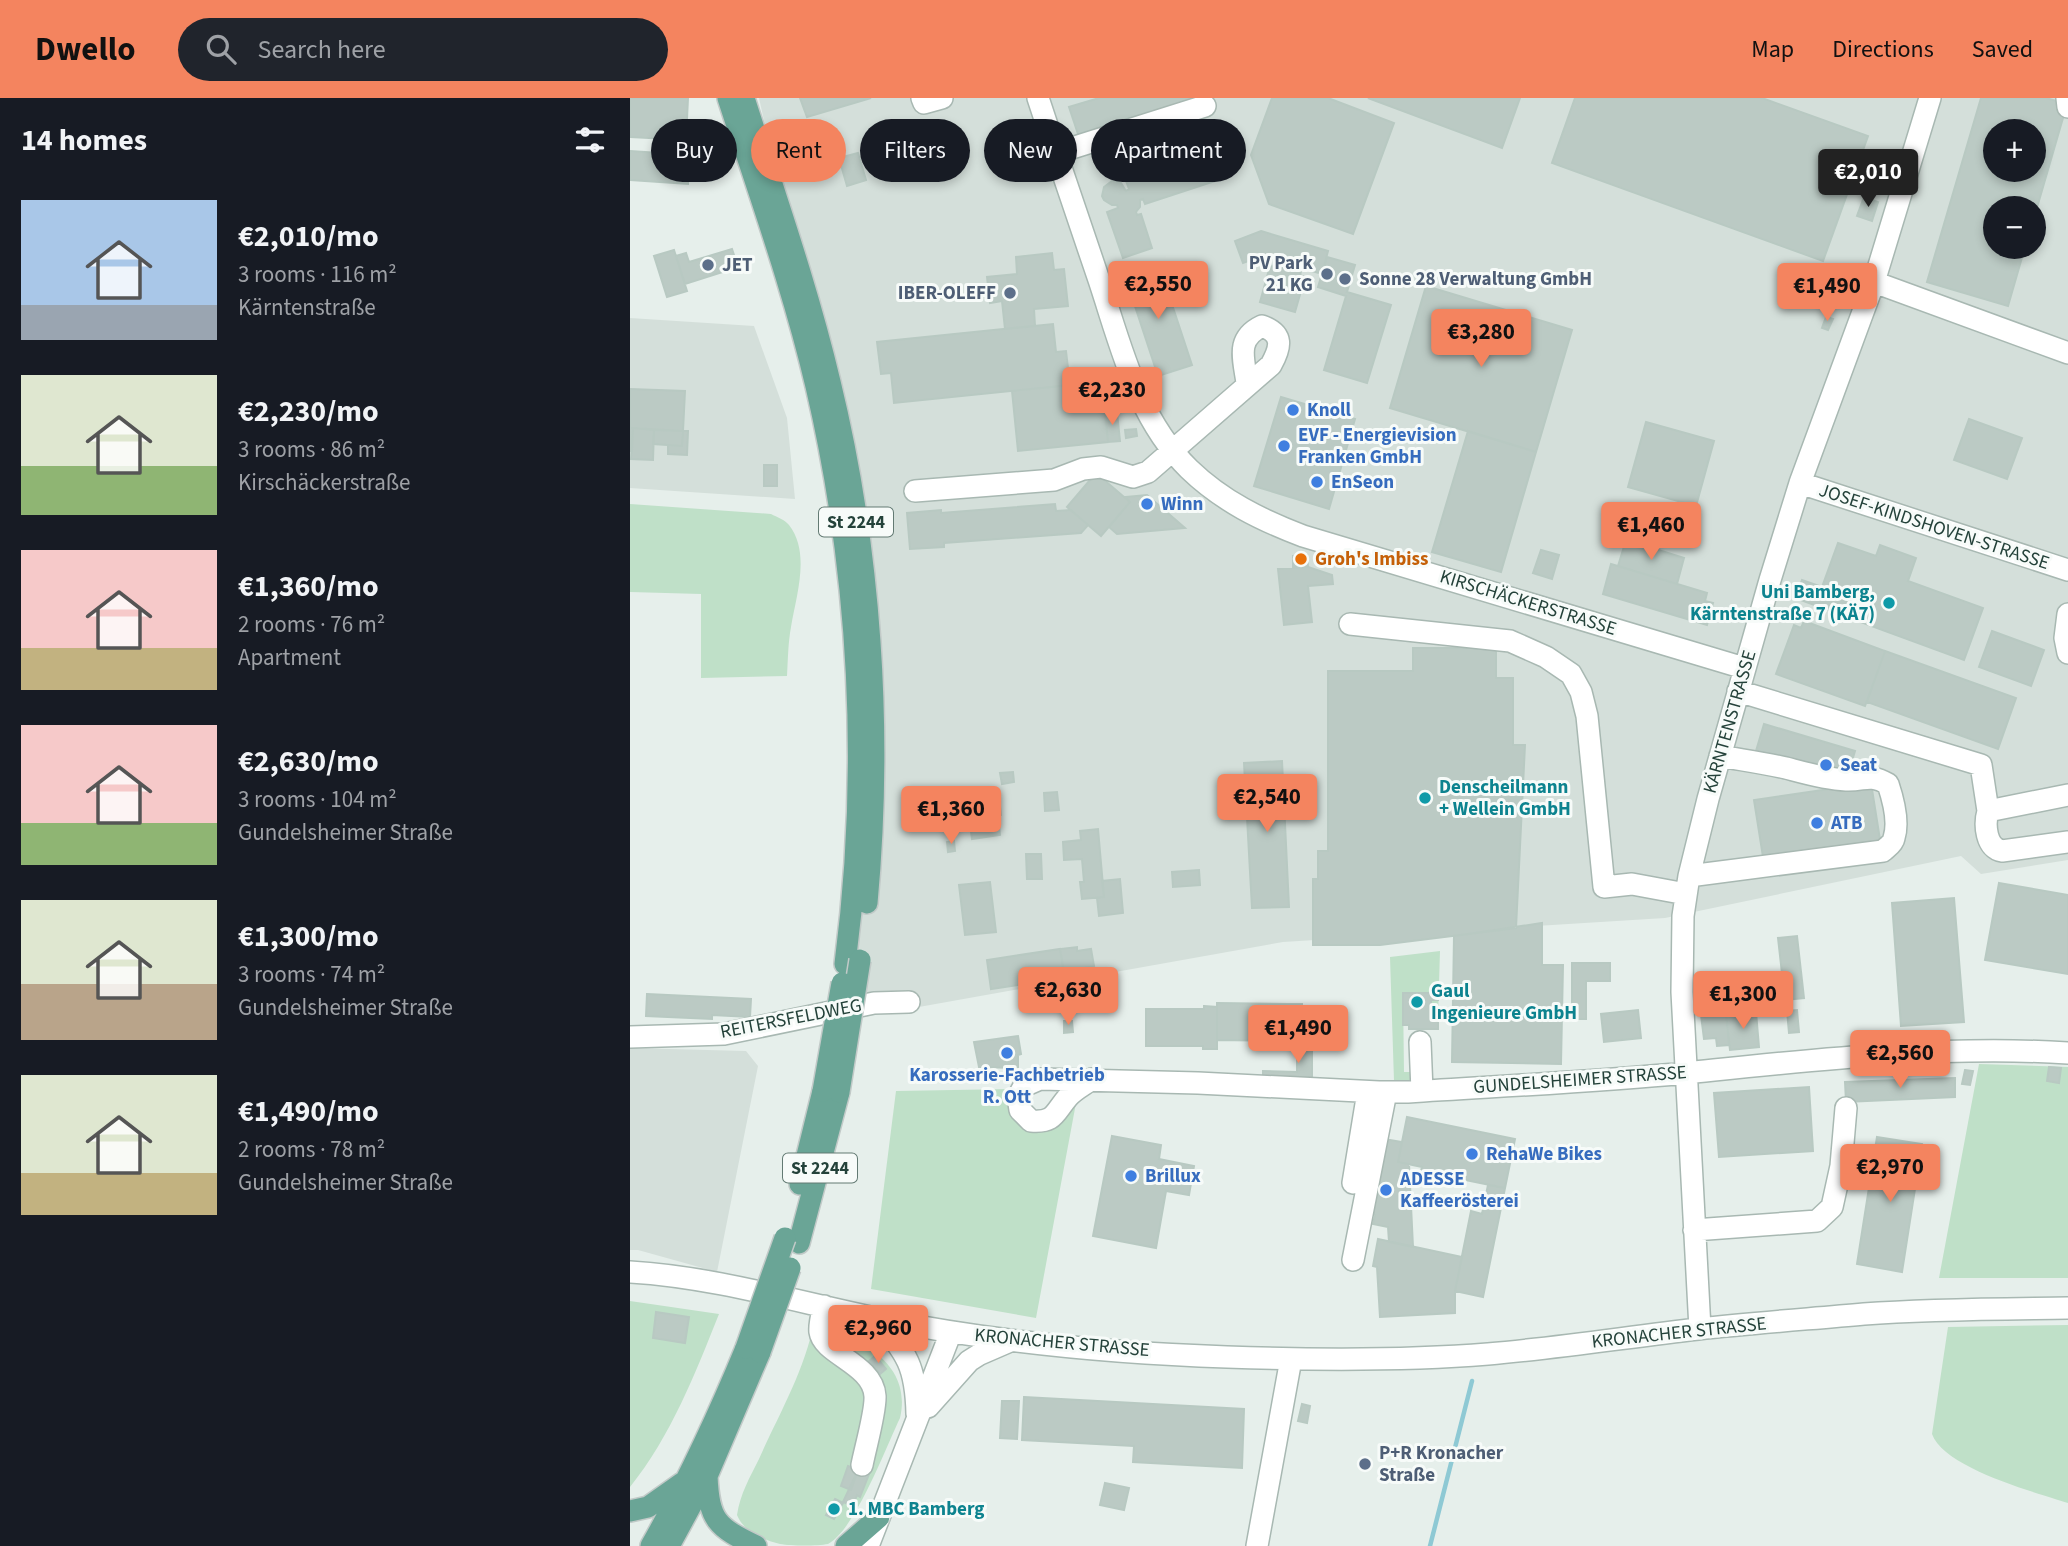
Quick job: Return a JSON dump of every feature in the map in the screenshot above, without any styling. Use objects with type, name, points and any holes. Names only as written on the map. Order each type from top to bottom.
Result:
[{"type":"main road","name":"St 2244","points":[[727,98],[805,342],[844,538],[857,680],[858,780],[853,962]]},
{"type":"main road","name":"St 2244","points":[[669,1546],[753,1350],[792,1240],[806,1164],[831,1091],[870,866],[874,768],[872,675],[858,533],[839,426],[818,334],[744,98]]},
{"type":"main road","name":"St 2244","points":[[651,1546],[696,1478]]},
{"type":"main road","points":[[630,1511],[648,1507],[696,1478],[708,1499],[711,1513],[732,1534],[756,1546]]},
{"type":"main road","points":[[846,1546],[879,1517]]},
{"type":"street","points":[[922,98],[924,103],[942,98]]},
{"type":"street","name":"KIRSCHÄCKERSTRASSE","points":[[1038,98],[1045,119]]},
{"type":"street","name":"KÄRNTENSTRASSE","points":[[1700,1329],[1681,980],[1683,916],[1688,885],[1744,668],[1800,484],[1874,282],[1930,98]]},
{"type":"street","points":[[2067,98],[2068,107]]},
{"type":"street","points":[[1077,146],[1205,106]]},
{"type":"street","name":"KIRSCHÄCKERSTRASSE","points":[[1066,182],[1142,404],[1173,451],[1191,471],[1237,506],[1259,519],[1303,536],[1744,668]]},
{"type":"street","points":[[1874,282],[2068,353]]},
{"type":"street","points":[[915,491],[1054,480],[1083,469],[1101,467],[1133,477],[1148,472],[1247,383]]},
{"type":"street","name":"JOSEF-KINDSHOVEN-STRASSE","points":[[1800,484],[2068,570]]},
{"type":"street","points":[[2068,614],[2065,638],[2068,653]]},
{"type":"street","points":[[1350,624],[1510,641],[1546,657],[1571,674],[1581,692],[1587,716],[1604,887],[1632,884],[1688,885],[1883,851],[1894,841],[1896,829],[1893,797],[1888,784],[1879,779],[1869,776],[1851,781],[1835,780],[1720,756]]},
{"type":"street","points":[[1738,691],[1981,765],[1990,845],[1995,849],[2003,851],[2068,842]]},
{"type":"street","points":[[1988,811],[2068,795]]},
{"type":"street","name":"REITERSFELDWEG","points":[[630,1037],[724,1034],[874,1003],[909,1002]]},
{"type":"street","points":[[1420,1042],[1422,1091]]},
{"type":"street","name":"GUNDELSHEIMER STRASSE","points":[[1092,1079],[1377,1092],[1422,1091],[1687,1073],[1912,1053],[1987,1050],[2068,1053]]},
{"type":"street","points":[[1353,1183],[1377,1092]]},
{"type":"street","points":[[1353,1259],[1377,1092]]},
{"type":"street","points":[[1694,1230],[1817,1221],[1832,1207],[1841,1166],[1846,1108]]},
{"type":"street","name":"KRONACHER STRASSE","points":[[630,1272],[722,1284],[877,1319],[1011,1341],[1222,1357],[1291,1359],[1488,1354],[1700,1329],[1868,1314],[2068,1308]]},
{"type":"street","points":[[824,1306],[820,1335],[826,1344],[862,1371],[870,1381],[875,1396],[862,1465]]},
{"type":"street","points":[[877,1319],[898,1343],[912,1368],[917,1420]]},
{"type":"street","points":[[868,1546],[951,1332]]},
{"type":"street","points":[[917,1420],[969,1361],[1011,1341]]},
{"type":"street","points":[[1257,1546],[1291,1359]]},
{"type":"shaded area","points":[[759,98],[2068,98],[2068,860],[1981,874],[1961,856],[1665,918],[1283,942],[835,1022],[865,777],[823,385],[778,182],[846,182],[846,119],[764,119]]},
{"type":"shaded area","points":[[630,318],[754,326],[787,418],[795,499],[630,488]]},
{"type":"shaded area","points":[[630,1048],[746,1051],[758,1066],[717,1272],[630,1250]]},
{"type":"green space","points":[[630,504],[771,514],[789,525],[796,536],[801,561],[789,639],[787,676],[701,678],[701,594],[630,592]]},
{"type":"green space","points":[[1440,951],[1438,1017],[1431,1017],[1431,993],[1403,993],[1404,1072],[1413,1072],[1412,1081],[1394,1081],[1390,957]]},
{"type":"green space","points":[[1979,1064],[2068,1067],[2068,1278],[1939,1278]]},
{"type":"green space","points":[[1011,1089],[1016,1119],[1076,1103],[1036,1318],[871,1289],[896,1091]]},
{"type":"green space","points":[[630,1301],[719,1314],[670,1426],[630,1487]]},
{"type":"green space","points":[[814,1322],[864,1345],[890,1367],[902,1398],[900,1418],[859,1506],[838,1536],[828,1544],[780,1544],[755,1534],[744,1526],[737,1515],[746,1486],[798,1375]]},
{"type":"green space","points":[[2068,1325],[2068,1503],[1971,1468],[1940,1446],[1932,1434],[1948,1327]]},
{"type":"building","points":[[630,98],[688,98],[687,119],[651,119],[651,138],[630,137]]},
{"type":"building","points":[[800,98],[871,98],[807,117]]},
{"type":"building","points":[[1099,98],[1202,98],[1136,119],[1091,119],[1091,133],[1079,137],[1077,119],[1073,119],[1069,107]]},
{"type":"building","points":[[1272,98],[1328,98],[1394,123],[1353,234],[1269,204],[1251,155]]},
{"type":"building","points":[[1368,98],[1520,98],[1502,148]]},
{"type":"building","points":[[1575,98],[1762,98],[1868,136],[1823,261],[1552,163]]},
{"type":"building","points":[[1981,98],[2046,98],[2067,104],[2046,177],[2046,119],[1983,119],[1983,182],[2044,182],[2040,196],[1983,196],[1983,259],[2022,259],[2008,306],[1927,282]]},
{"type":"building","points":[[630,151],[651,152],[651,181],[630,180]]},
{"type":"building","points":[[858,153],[860,160],[860,182],[847,186],[846,182],[846,156]]},
{"type":"building","points":[[1111,182],[1121,183],[1126,191],[1129,189],[1126,182],[1212,182],[1145,204],[1143,199],[1140,200],[1140,207],[1136,212],[1137,215],[1141,214],[1152,248],[1123,258],[1107,212],[1118,208],[1117,205],[1112,205],[1102,196],[1104,187]]},
{"type":"building","points":[[1864,197],[1878,202],[1872,221],[1857,216]]},
{"type":"building","points":[[1261,231],[1328,251],[1322,274],[1302,268],[1300,275],[1305,277],[1295,312],[1260,302],[1270,266],[1273,267],[1275,260],[1262,256],[1243,263],[1235,241]]},
{"type":"building","name":"JET","points":[[732,249],[738,267],[685,284],[676,256],[686,253],[689,262]]},
{"type":"building","points":[[674,250],[687,291],[667,297],[654,256]]},
{"type":"building","points":[[1052,253],[1054,270],[1064,269],[1068,306],[1034,309],[1035,326],[1005,329],[1002,301],[990,303],[987,277],[1017,274],[1016,257]]},
{"type":"building","points":[[1327,257],[1355,265],[1347,292],[1391,305],[1367,383],[1324,370],[1346,296],[1318,287]]},
{"type":"building","points":[[1159,265],[1192,365],[1158,376],[1125,276]]},
{"type":"building","points":[[1426,286],[1572,330],[1536,452],[1390,408]]},
{"type":"building","points":[[1826,317],[1833,319],[1828,330],[1822,328]]},
{"type":"building","points":[[1053,324],[1056,352],[1066,351],[1070,385],[894,403],[891,373],[881,374],[877,342]]},
{"type":"building","points":[[1102,382],[1108,442],[1018,451],[1012,391]]},
{"type":"building","points":[[630,389],[685,391],[683,431],[630,428]]},
{"type":"building","points":[[1281,397],[1355,419],[1329,509],[1254,486]]},
{"type":"building","points":[[1117,412],[1120,441],[1108,442],[1105,413]]},
{"type":"building","points":[[1969,419],[2022,438],[2007,479],[1954,460]]},
{"type":"building","points":[[1646,422],[1714,441],[1696,506],[1628,487]]},
{"type":"building","points":[[630,428],[633,428],[632,451],[630,451]]},
{"type":"building","points":[[633,428],[654,430],[653,460],[631,459]]},
{"type":"building","points":[[1136,429],[1137,436],[1126,438],[1125,430]]},
{"type":"building","points":[[654,430],[683,431],[682,446],[653,444]]},
{"type":"building","points":[[683,431],[688,431],[687,455],[668,454],[668,445],[682,446]]},
{"type":"building","points":[[1468,431],[1536,452],[1501,572],[1432,552]]},
{"type":"building","points":[[764,465],[777,465],[777,486],[764,486]]},
{"type":"building","points":[[1096,473],[1130,502],[1101,536],[1067,507]]},
{"type":"building","points":[[1147,495],[1185,528],[1117,534],[1109,527],[1130,502],[1125,497]]},
{"type":"building","points":[[1055,504],[1056,511],[1071,510],[1088,525],[1081,533],[944,543],[944,547],[910,549],[907,513]]},
{"type":"building","points":[[1626,540],[1684,558],[1677,584],[1618,566]]},
{"type":"building","name":"Uni Bamberg, Kärntenstraße 7 (KÄ7)","points":[[1838,543],[1876,556],[1880,545],[1916,558],[1908,581],[1983,608],[1964,660],[1795,598],[1802,580],[1822,587]]},
{"type":"building","points":[[1541,550],[1559,555],[1552,579],[1533,573]]},
{"type":"building","points":[[1307,555],[1308,567],[1293,567],[1293,556]]},
{"type":"building","points":[[1611,564],[1707,593],[1705,601],[1713,603],[1707,625],[1603,594]]},
{"type":"building","points":[[1308,567],[1332,575],[1333,584],[1308,586],[1312,622],[1284,625],[1278,569]]},
{"type":"building","points":[[1804,621],[1885,651],[1865,706],[1776,674],[1794,625],[1801,628]]},
{"type":"building","points":[[1992,631],[2044,650],[2031,686],[1979,667]]},
{"type":"building","name":"Denscheilmann + Wellein GmbH","points":[[1413,648],[1496,648],[1496,678],[1513,678],[1513,745],[1525,745],[1516,928],[1380,945],[1313,945],[1313,879],[1318,879],[1318,851],[1328,851],[1328,671],[1413,671]]},
{"type":"building","points":[[1885,651],[2016,698],[1998,749],[1867,702]]},
{"type":"building","name":"Seat","points":[[1764,724],[1855,751],[1847,778],[1756,751]]},
{"type":"building","points":[[1282,761],[1289,907],[1252,908],[1244,763]]},
{"type":"building","points":[[1013,772],[1014,782],[1002,784],[1000,773]]},
{"type":"building","name":"ATB","points":[[1871,783],[1881,846],[1764,863],[1754,800]]},
{"type":"building","points":[[1057,792],[1059,810],[1045,811],[1044,793]]},
{"type":"building","points":[[999,797],[1000,835],[972,839],[967,801]]},
{"type":"building","points":[[1098,829],[1104,897],[1082,899],[1082,859],[1064,860],[1063,842],[1081,840],[1080,831]]},
{"type":"building","points":[[954,841],[955,851],[948,852],[947,842]]},
{"type":"building","points":[[1026,854],[1041,854],[1042,879],[1027,879]]},
{"type":"building","points":[[1199,870],[1200,885],[1173,887],[1172,872]]},
{"type":"building","points":[[1120,879],[1123,913],[1099,916],[1097,898],[1104,897],[1102,881]]},
{"type":"building","points":[[990,882],[996,932],[965,935],[959,885]]},
{"type":"building","points":[[1999,883],[2068,895],[2068,974],[1985,960]]},
{"type":"building","points":[[1954,898],[1964,1022],[1901,1026],[1892,903]]},
{"type":"building","points":[[1542,923],[1542,965],[1563,965],[1561,1064],[1452,1062],[1454,936]]},
{"type":"building","points":[[1797,936],[1804,998],[1785,1000],[1778,938]]},
{"type":"building","points":[[1077,947],[1077,951],[1091,949],[1094,966],[1080,969],[1080,972],[1064,974],[1060,949]]},
{"type":"building","points":[[1060,949],[1065,978],[991,989],[987,960]]},
{"type":"building","points":[[1572,963],[1610,963],[1610,981],[1586,981],[1586,1019],[1572,1019]]},
{"type":"building","points":[[1754,978],[1755,1002],[1731,1003],[1729,979]]},
{"type":"building","points":[[1434,990],[1438,990],[1438,1000],[1433,1000]]},
{"type":"building","name":"Gaul Ingenieure GmbH","points":[[1403,993],[1431,993],[1431,1017],[1438,1017],[1438,1029],[1409,1029],[1409,1025],[1403,1025]]},
{"type":"building","points":[[647,994],[751,999],[750,1017],[712,1015],[712,1019],[646,1016]]},
{"type":"building","points":[[1217,1003],[1287,1004],[1286,1041],[1217,1040]]},
{"type":"building","points":[[1287,1004],[1302,1004],[1302,1026],[1287,1026]]},
{"type":"building","points":[[1204,1006],[1217,1007],[1217,1049],[1203,1049],[1203,1046],[1146,1046],[1146,1009],[1204,1009]]},
{"type":"building","points":[[1638,1010],[1641,1038],[1604,1042],[1601,1014]]},
{"type":"building","points":[[1797,1010],[1799,1032],[1789,1033],[1787,1011]]},
{"type":"building","points":[[1726,1012],[1729,1045],[1717,1046],[1716,1038],[1704,1039],[1701,1015]]},
{"type":"building","points":[[1756,1012],[1759,1047],[1730,1050],[1726,1015]]},
{"type":"building","points":[[1064,1021],[1072,1021],[1073,1032],[1064,1033]]},
{"type":"building","points":[[1287,1026],[1310,1026],[1310,1042],[1286,1041]]},
{"type":"building","points":[[1018,1036],[1021,1054],[1018,1055],[1018,1068],[979,1067],[974,1042]]},
{"type":"building","points":[[1297,1045],[1312,1046],[1312,1078],[1263,1076],[1263,1071],[1297,1072]]},
{"type":"building","points":[[2049,1067],[2061,1068],[2059,1083],[2047,1081]]},
{"type":"building","points":[[1965,1070],[1973,1071],[1970,1085],[1962,1084]]},
{"type":"building","points":[[1955,1078],[1955,1097],[1846,1102],[1845,1082]]},
{"type":"building","points":[[1809,1087],[1813,1151],[1719,1157],[1714,1093]]},
{"type":"building","points":[[1407,1117],[1515,1139],[1505,1188],[1421,1171],[1422,1167],[1398,1162]]},
{"type":"building","points":[[1112,1136],[1161,1145],[1159,1159],[1194,1166],[1189,1195],[1166,1191],[1156,1248],[1093,1236]]},
{"type":"building","points":[[1877,1137],[1922,1144],[1902,1272],[1857,1264]]},
{"type":"building","points":[[1384,1139],[1402,1142],[1398,1162],[1409,1164],[1413,1247],[1389,1242],[1388,1227],[1373,1224],[1375,1215],[1369,1214]]},
{"type":"building","points":[[1488,1185],[1505,1188],[1483,1297],[1455,1291],[1471,1211],[1482,1214]]},
{"type":"building","points":[[1378,1239],[1462,1257],[1455,1291],[1455,1313],[1380,1317],[1377,1267],[1373,1266]]},
{"type":"building","points":[[656,1312],[689,1317],[685,1343],[653,1338]]},
{"type":"building","points":[[837,1334],[856,1343],[853,1349],[834,1341]]},
{"type":"building","points":[[875,1356],[886,1369],[880,1374],[869,1361]]},
{"type":"building","points":[[1024,1397],[1244,1409],[1242,1468],[1133,1462],[1134,1446],[1022,1440]]},
{"type":"building","points":[[1002,1401],[1019,1401],[1017,1439],[1000,1438]]},
{"type":"building","points":[[1302,1404],[1310,1406],[1307,1423],[1298,1421]]},
{"type":"building","points":[[848,1466],[858,1470],[851,1490],[841,1486]]},
{"type":"building","points":[[858,1470],[869,1474],[860,1497],[857,1495],[853,1506],[843,1502]]},
{"type":"building","points":[[1105,1483],[1129,1488],[1124,1510],[1100,1505]]},
{"type":"building","name":"1. MBC Bamberg","points":[[835,1499],[843,1503],[834,1519],[826,1515]]},
{"type":"waterway","points":[[1430,1546],[1472,1381]]},
{"type":"place","name":"JET","points":[[708,265]]},
{"type":"place","name":"PV Park 21 KG","points":[[1327,274]]},
{"type":"place","name":"Sonne 28 Verwaltung GmbH","points":[[1345,279]]},
{"type":"place","name":"IBER-OLEFF","points":[[1010,293]]},
{"type":"place","name":"Knoll","points":[[1293,410]]},
{"type":"place","name":"EVF - Energievision Franken GmbH","points":[[1284,446]]},
{"type":"place","name":"EnSeon","points":[[1317,482]]},
{"type":"place","name":"Winn","points":[[1147,504]]},
{"type":"place","name":"Groh's Imbiss","points":[[1301,559]]},
{"type":"place","name":"Uni Bamberg, Kärntenstraße 7 (KÄ7)","points":[[1889,603]]},
{"type":"place","name":"Seat","points":[[1826,765]]},
{"type":"place","name":"Denscheilmann + Wellein GmbH","points":[[1425,798]]},
{"type":"place","name":"ATB","points":[[1817,823]]},
{"type":"place","name":"Gaul Ingenieure GmbH","points":[[1417,1002]]},
{"type":"place","name":"Karosserie-Fachbetrieb R. Ott","points":[[1007,1053]]},
{"type":"place","name":"RehaWe Bikes","points":[[1472,1154]]},
{"type":"place","name":"Brillux","points":[[1131,1176]]},
{"type":"place","name":"ADESSE Kaffeerösterei","points":[[1386,1190]]},
{"type":"place","name":"P+R Kronacher Straße","points":[[1365,1464]]},
{"type":"place","name":"1. MBC Bamberg","points":[[834,1509]]}]
